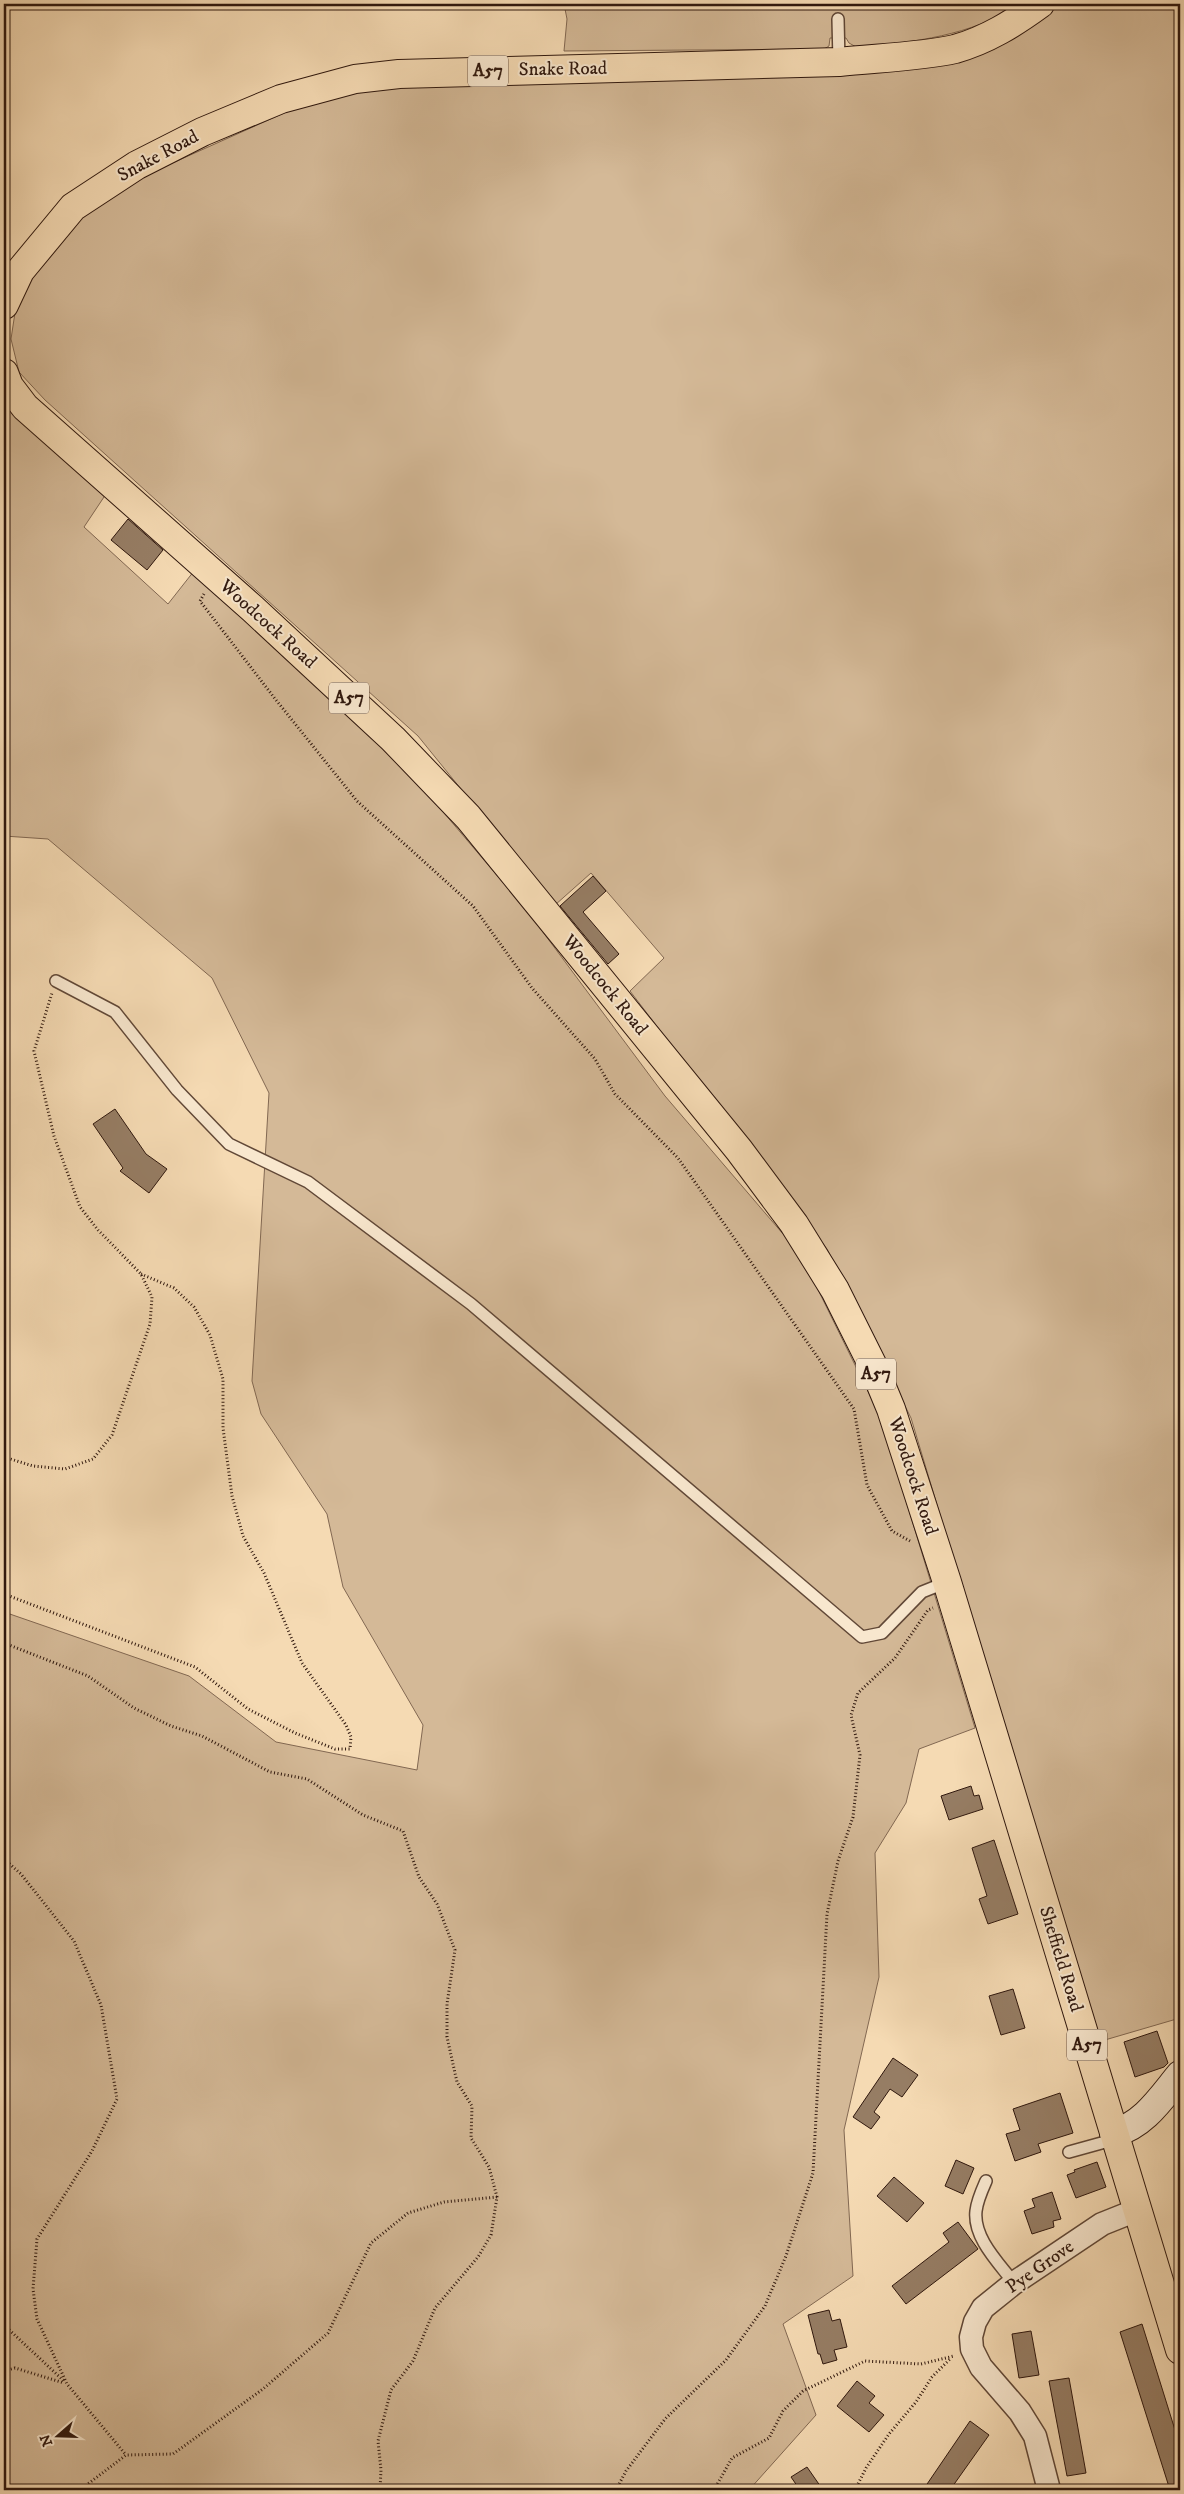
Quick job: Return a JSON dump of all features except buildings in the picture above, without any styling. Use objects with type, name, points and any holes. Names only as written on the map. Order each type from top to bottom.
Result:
[{"type":"main road","name":"Snake Road","points":[[4,305],[20,271],[73,207],[137,165],[202,132],[281,99],[355,79],[398,74],[839,62],[954,49],[990,36],[1014,23],[1040,4]]},
{"type":"main road","name":"Woodcock Road","points":[[4,373],[9,386],[25,407],[393,739],[468,817],[776,1198],[835,1290],[874,1368],[891,1409],[947,1582],[994,1740]]},
{"type":"main road","name":"Sheffield Road","points":[[994,1740],[1180,2350]]},
{"type":"street","points":[[1115,2136],[1128,2130],[1144,2118],[1180,2075]]},
{"type":"street","name":"Pye Grove","points":[[962,2353],[983,2308],[1014,2283],[1102,2224],[1137,2210]]},
{"type":"street","points":[[962,2353],[981,2367],[1020,2412],[1035,2436],[1049,2490]]},
{"type":"lane","points":[[838,19],[839,62]]},
{"type":"lane","points":[[56,980],[115,1012],[177,1090],[229,1144],[308,1182],[471,1304],[862,1637],[882,1633],[922,1592],[947,1582]]},
{"type":"lane","points":[[1069,2152],[1115,2136]]},
{"type":"lane","points":[[986,2181],[976,2211],[978,2230],[990,2251],[1014,2283]]},
{"type":"path","points":[[216,578],[200,600],[276,700],[357,801],[473,906],[532,988],[595,1060],[615,1094],[678,1158],[854,1409],[866,1485],[892,1531],[938,1555]]},
{"type":"path","points":[[4,1594],[195,1667],[248,1709],[295,1733],[335,1749],[350,1749],[351,1737],[346,1725],[302,1663],[264,1574],[243,1536],[232,1496],[223,1428],[223,1379],[210,1335],[194,1307],[174,1288],[142,1274],[98,1230],[80,1207],[54,1136],[34,1051],[56,980]]},
{"type":"path","points":[[4,1457],[33,1466],[65,1469],[93,1458],[112,1435],[150,1324],[152,1297],[142,1274]]},
{"type":"path","points":[[616,2490],[626,2471],[665,2419],[726,2360],[765,2306],[786,2256],[813,2173],[826,1914],[838,1861],[853,1817],[860,1755],[851,1715],[858,1693],[895,1658],[928,1610]]},
{"type":"path","points":[[4,1643],[88,1676],[134,1708],[171,1726],[202,1736],[270,1772],[307,1779],[363,1815],[403,1831],[419,1877],[437,1904],[455,1950],[447,2004],[447,2037],[457,2082],[472,2106],[471,2138],[489,2167],[498,2197],[492,2235],[478,2257],[435,2308],[413,2361],[390,2390],[378,2441],[381,2470],[380,2490]]},
{"type":"path","points":[[4,1859],[21,1874],[74,1942],[101,2005],[117,2099],[92,2151],[37,2240],[33,2289],[37,2319],[67,2384]]},
{"type":"path","points":[[80,2490],[126,2455],[173,2454],[263,2389],[328,2333],[371,2243],[408,2213],[444,2202],[498,2197]]},
{"type":"path","points":[[4,2325],[67,2384],[126,2455]]},
{"type":"path","points":[[714,2490],[732,2458],[769,2438],[783,2411],[803,2391],[865,2360],[921,2364],[962,2353]]},
{"type":"path","points":[[855,2490],[889,2434],[916,2402],[932,2377],[962,2353]]},
{"type":"path","points":[[4,2370],[15,2368],[67,2384]]},
{"type":"shaded area","points":[[564,4],[1019,4],[981,24],[962,31],[921,40],[858,48],[849,43],[846,38],[830,38],[829,46],[824,49],[564,51],[567,19]]},
{"type":"shaded area","points":[[1057,4],[1180,4],[1180,2018],[1098,2042],[911,1418],[827,1249],[630,991],[664,958],[591,873],[555,905],[418,736],[45,400],[19,372],[11,339],[18,293],[79,219],[118,190],[159,169],[284,113],[350,90],[517,78],[1016,33]]},
{"type":"shaded area","points":[[10,410],[106,494],[84,527],[168,604],[194,571],[377,734],[528,912],[665,1096],[801,1255],[881,1418],[975,1728],[919,1749],[906,1803],[875,1853],[879,1977],[844,2130],[853,2276],[783,2324],[816,2415],[749,2490],[4,2490],[4,1612],[189,1676],[276,1742],[417,1770],[423,1725],[343,1587],[327,1514],[261,1414],[252,1381],[269,1093],[212,978],[48,839],[4,836],[4,438]]}]
